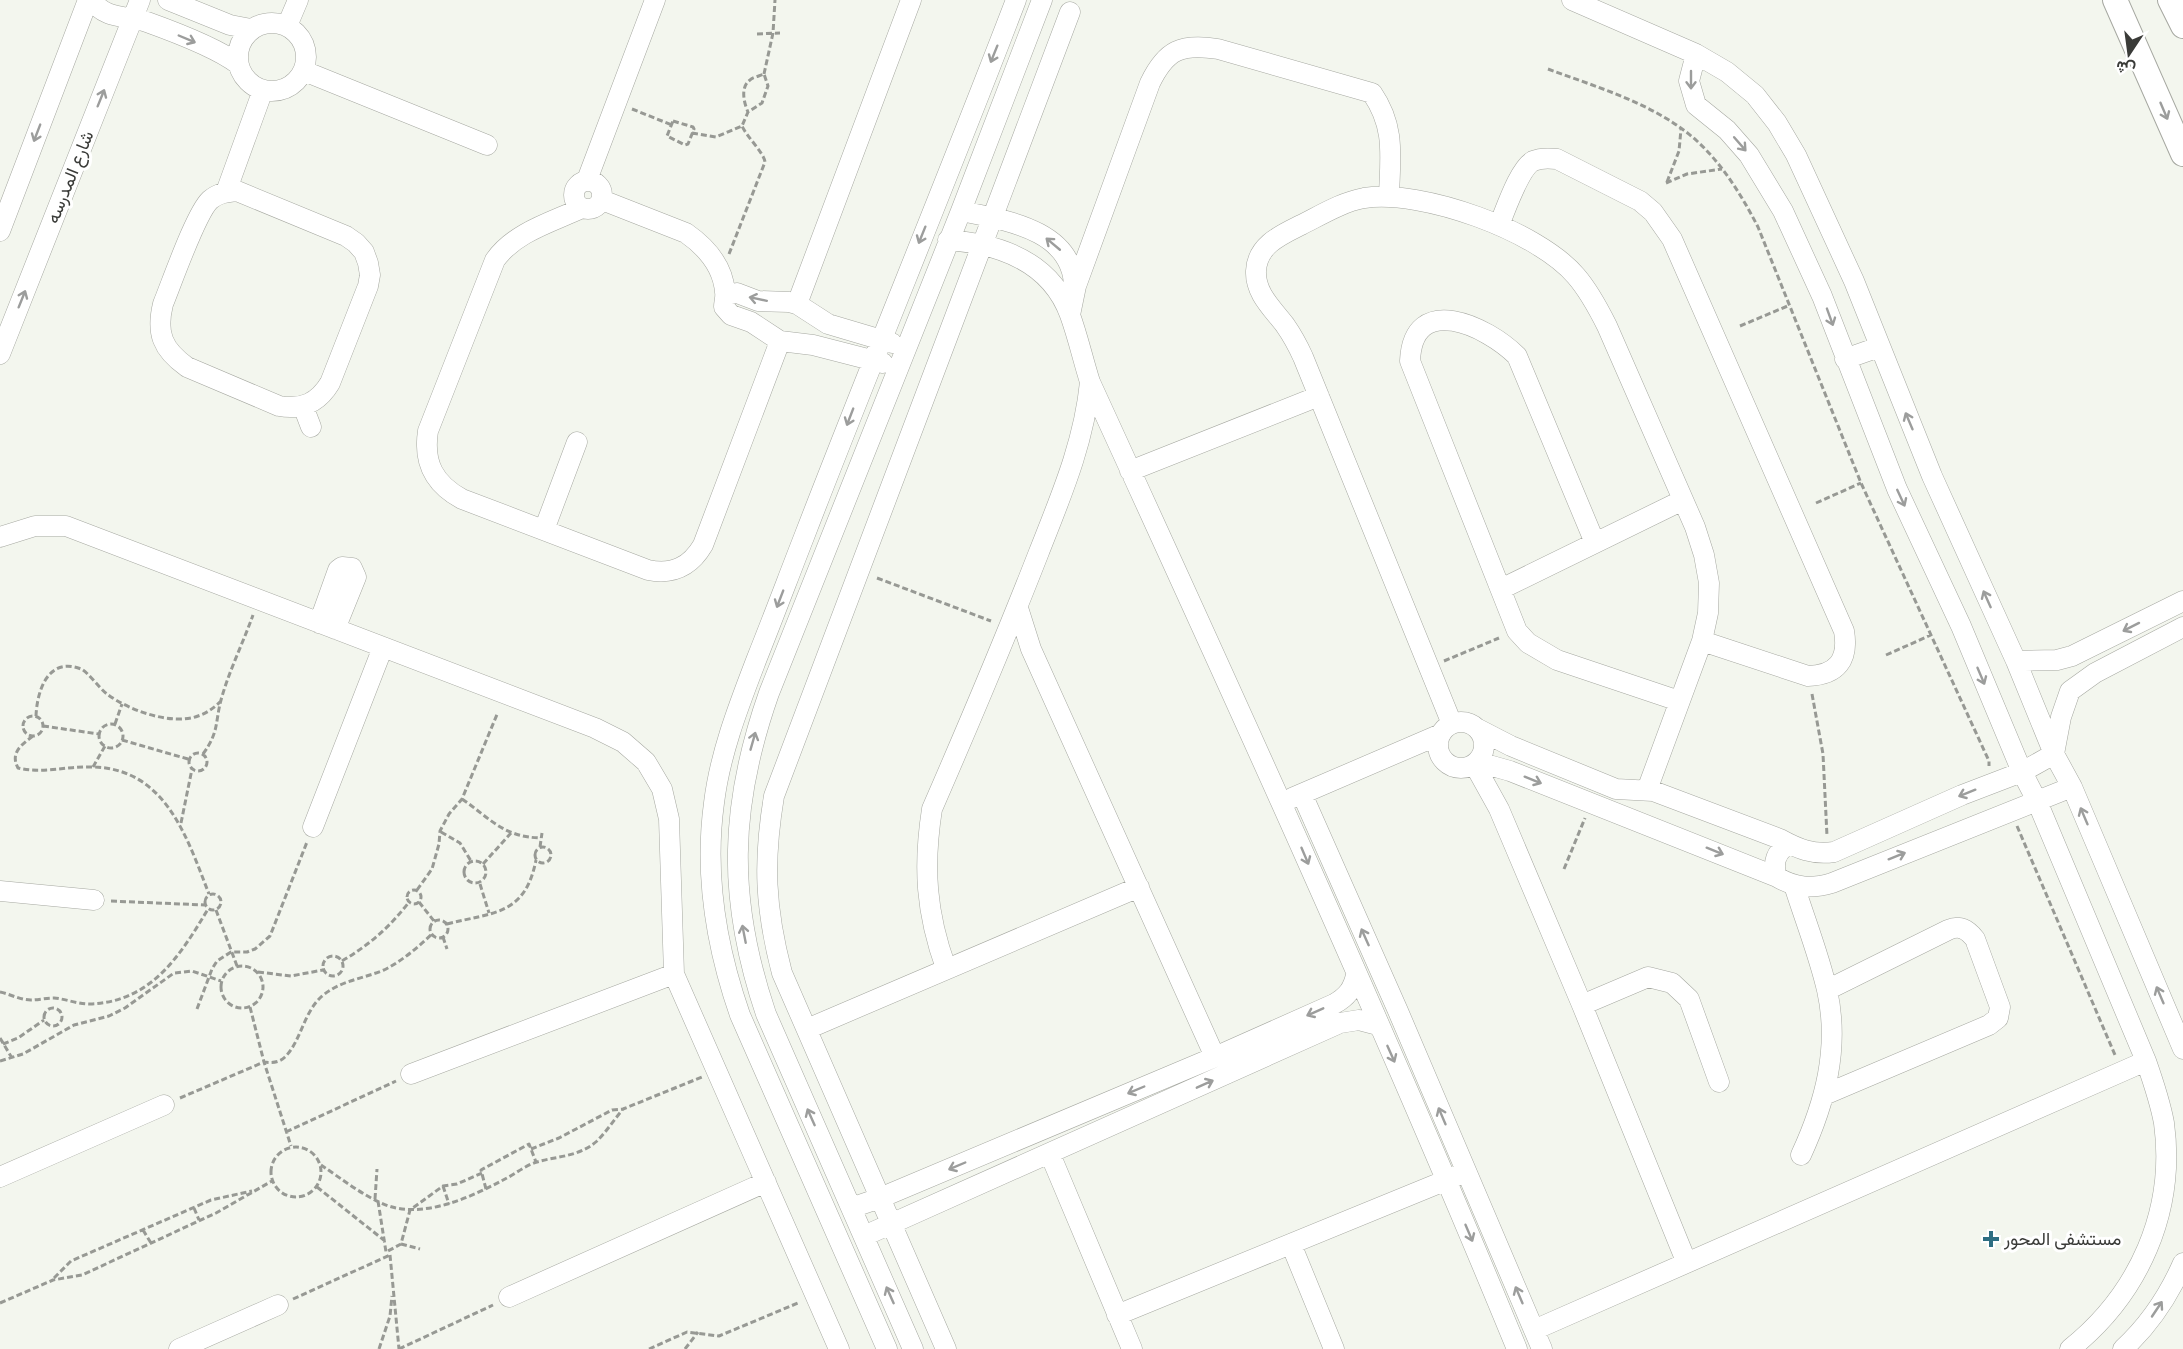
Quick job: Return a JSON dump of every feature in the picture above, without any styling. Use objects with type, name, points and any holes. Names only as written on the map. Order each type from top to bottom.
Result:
[{"type":"street","points":[[0,231],[90,0],[104,13],[136,9],[147,22],[219,52],[238,64],[247,81],[263,90],[283,90],[299,79],[304,71],[307,61],[303,40],[287,26],[273,22],[251,29],[230,26],[168,0]]},
{"type":"street","points":[[287,26],[298,0]]},
{"type":"street","points":[[582,208],[576,201],[574,192],[579,184],[587,180],[655,0]]},
{"type":"street","points":[[797,304],[911,0]]},
{"type":"street","points":[[887,1349],[740,1015],[719,946],[710,874],[714,802],[730,731],[880,339],[1016,0]]},
{"type":"street","points":[[913,1349],[766,1014],[747,951],[740,908],[738,820],[749,756],[769,693],[1042,0]]},
{"type":"street","points":[[1572,0],[1696,54],[1727,72],[1755,95],[1778,123],[1796,155],[1854,281],[1932,476],[2016,661],[2054,754],[2072,787],[2183,1049]]},
{"type":"street","points":[[2115,0],[2183,154]]},
{"type":"street","points":[[2170,0],[2183,26]]},
{"type":"street","name":"شارع المدرسه","points":[[0,354],[136,9]]},
{"type":"street","points":[[946,1349],[782,973],[772,938],[767,903],[768,831],[774,796],[861,572],[940,354],[1070,12]]},
{"type":"street","points":[[238,64],[240,45],[251,29]]},
{"type":"street","points":[[1072,305],[1150,83],[1160,63],[1177,51],[1197,46],[1218,49],[1372,93],[1383,109],[1388,126],[1389,197]]},
{"type":"street","points":[[1696,54],[1689,81],[1696,105],[1727,130],[1749,155],[1783,211],[1822,296],[1897,489],[1960,626],[2022,772],[2037,801],[2158,1094],[2166,1150],[2165,1179],[2161,1207],[2153,1235],[2143,1261],[2129,1286],[2093,1330],[2070,1349]]},
{"type":"street","points":[[304,71],[487,146]]},
{"type":"street","points":[[226,192],[263,90]]},
{"type":"street","points":[[1499,225],[1526,167],[1534,161],[1545,158],[1568,163],[1640,201],[1653,212],[1672,239],[1844,631],[1847,645],[1843,658],[1834,669],[1822,675],[1808,676],[1702,641]]},
{"type":"street","points":[[587,180],[597,183],[603,196],[594,208],[582,208],[520,236],[510,242],[495,260],[428,431],[427,459],[439,483],[450,493],[462,500],[648,570],[675,571],[687,565],[703,545],[780,341]]},
{"type":"street","points":[[237,191],[247,194],[346,236],[364,252],[370,275],[368,286],[330,383],[319,397],[303,406],[291,408],[279,406],[187,367],[175,358],[160,333],[163,304],[202,210],[216,195],[237,191]]},
{"type":"street","points":[[1652,826],[1656,793],[1680,701],[1702,641],[1708,613],[1708,583],[1704,555],[1683,500],[1594,300],[1575,274],[1552,254],[1499,225],[1426,201],[1389,197],[1364,198],[1341,205],[1273,239],[1262,252],[1256,268],[1257,285],[1265,300],[1296,341],[1429,667],[1446,729],[1438,748],[1445,761],[1458,768],[1476,763],[1510,771],[1785,881],[1817,887],[2072,787]]},
{"type":"street","points":[[602,200],[686,233],[705,248],[719,269],[726,295],[724,301],[727,312],[751,322],[780,341],[813,345],[898,368]]},
{"type":"street","points":[[961,210],[1026,226],[1056,244],[1065,255],[1074,281],[1072,305],[1090,382],[1282,802],[1447,1180],[1517,1349]]},
{"type":"street","points":[[948,240],[983,244],[1015,255],[1041,271],[1072,305]]},
{"type":"street","points":[[726,295],[736,293],[758,301],[797,304],[828,324],[907,346]]},
{"type":"street","points":[[1596,543],[1517,356],[1492,335],[1463,322],[1449,319],[1437,320],[1425,326],[1416,335],[1411,347],[1410,361],[1517,631],[1528,643],[1557,660],[1680,701]]},
{"type":"street","points":[[1845,359],[1879,347]]},
{"type":"street","points":[[946,968],[937,943],[927,890],[928,836],[933,809],[1018,608],[1076,455],[1085,419],[1090,382]]},
{"type":"street","points":[[1130,471],[1319,396]]},
{"type":"street","points":[[303,406],[311,427]]},
{"type":"street","points":[[544,530],[577,442]]},
{"type":"street","points":[[1501,589],[1683,500]]},
{"type":"street","points":[[0,537],[35,526],[66,526],[596,728],[623,742],[646,762],[662,789],[669,819],[674,974],[840,1349]]},
{"type":"street","points":[[2016,661],[2057,660],[2072,656],[2183,601]]},
{"type":"street","points":[[1018,608],[1031,649],[1215,1057]]},
{"type":"street","points":[[1282,802],[1466,722],[1511,746],[1616,789],[1656,793],[1809,852],[1834,852],[1938,805],[2022,772],[2054,754],[2061,717],[2070,692],[2095,673],[2183,627]]},
{"type":"street","points":[[313,827],[383,647]]},
{"type":"street","points":[[1476,763],[1482,757],[1484,744],[1478,729]]},
{"type":"street","points":[[1476,763],[1499,809],[1582,1005],[1686,1261]]},
{"type":"street","points":[[1613,811],[1620,804],[1619,793],[1616,789]]},
{"type":"street","points":[[1302,794],[1398,1011],[1542,1349]]},
{"type":"street","points":[[1938,805],[1951,834]]},
{"type":"street","points":[[1789,844],[1779,852],[1774,864],[1785,881],[1827,990],[1832,1032],[1829,1075],[1824,1095],[1801,1155]]},
{"type":"street","points":[[1817,887],[1824,871],[1823,853]]},
{"type":"street","points":[[807,1029],[1139,887]]},
{"type":"street","points":[[0,891],[94,900]]},
{"type":"street","points":[[1824,1095],[1989,1025],[1998,1018],[2000,1007],[1975,939],[1970,932],[1956,927],[1827,990]]},
{"type":"street","points":[[411,1074],[674,974]]},
{"type":"street","points":[[851,1208],[880,1198],[1215,1057],[1342,999],[1354,985],[1356,975]]},
{"type":"street","points":[[1582,1005],[1648,977],[1672,983],[1689,999],[1719,1082]]},
{"type":"street","points":[[1377,1023],[1379,1014],[1384,1010],[1398,1011]]},
{"type":"street","points":[[864,1236],[1340,1023],[1359,1020],[1377,1023]]},
{"type":"street","points":[[1534,1330],[1686,1261],[2146,1061]]},
{"type":"street","points":[[0,1177],[165,1105]]},
{"type":"street","points":[[1438,1160],[1458,1152]]},
{"type":"street","points":[[1050,1154],[1132,1349]]},
{"type":"street","points":[[1117,1315],[1466,1172]]},
{"type":"street","points":[[509,1297],[766,1182]]},
{"type":"street","points":[[1291,1244],[1334,1349]]},
{"type":"street","points":[[2123,1349],[2151,1319],[2168,1293],[2183,1263]]},
{"type":"street","points":[[178,1349],[279,1305]]},
{"type":"path","points":[[692,133],[716,137],[742,126],[748,112],[762,103],[768,86],[764,74],[773,33],[775,0]]},
{"type":"path","points":[[757,34],[780,33]]},
{"type":"path","points":[[1548,69],[1626,99],[1681,129],[1710,154],[1742,197],[1758,227],[1861,483],[1989,761],[1989,767],[1984,771]]},
{"type":"path","points":[[748,112],[743,99],[747,82],[764,74]]},
{"type":"path","points":[[616,103],[672,125]]},
{"type":"path","points":[[675,121],[693,127],[688,144],[669,139],[672,125],[675,121]]},
{"type":"path","points":[[719,269],[732,248],[765,162],[764,156],[751,142],[742,126]]},
{"type":"path","points":[[1681,129],[1679,151],[1666,183],[1687,174],[1722,169]]},
{"type":"path","points":[[1740,327],[1790,305]]},
{"type":"path","points":[[1816,503],[1861,483]]},
{"type":"path","points":[[861,572],[1009,628]]},
{"type":"path","points":[[203,754],[212,742],[217,729],[221,701],[259,600]]},
{"type":"path","points":[[1429,667],[1517,631]]},
{"type":"path","points":[[1886,655],[1931,635]]},
{"type":"path","points":[[36,716],[39,691],[44,680],[55,670],[69,666],[83,669],[101,689],[122,704],[152,715],[182,720],[210,711],[221,701]]},
{"type":"path","points":[[1808,676],[1823,754],[1826,794],[1823,853]]},
{"type":"path","points":[[409,902],[407,895],[410,891],[417,890],[425,880],[436,857],[440,831],[449,814],[462,799],[506,694]]},
{"type":"path","points":[[115,724],[122,704]]},
{"type":"path","points":[[33,736],[27,735],[22,724],[30,715],[41,720],[43,726],[40,733],[22,744],[15,753],[14,761],[18,768],[38,771],[93,767],[121,773],[147,786],[169,806],[181,825],[210,894]]},
{"type":"path","points":[[108,724],[115,724],[123,734],[122,740],[118,746],[111,748],[101,743],[99,734],[108,724]]},
{"type":"path","points":[[43,726],[99,734]]},
{"type":"path","points":[[122,740],[188,759]]},
{"type":"path","points":[[93,767],[105,746]]},
{"type":"path","points":[[198,752],[203,754],[207,759],[207,765],[203,770],[192,769],[188,765],[188,759],[192,754],[198,752]]},
{"type":"path","points":[[181,825],[192,769]]},
{"type":"path","points":[[462,799],[501,829],[541,838]]},
{"type":"path","points":[[1564,870],[1591,803]]},
{"type":"path","points":[[2010,811],[2115,1055]]},
{"type":"path","points":[[197,1009],[217,961],[231,952],[255,950],[270,936],[313,827]]},
{"type":"path","points":[[440,831],[460,843],[471,861]]},
{"type":"path","points":[[434,921],[438,920],[447,924],[499,912],[517,902],[529,883],[536,861],[534,856],[540,848],[542,832]]},
{"type":"path","points":[[483,864],[511,833]]},
{"type":"path","points":[[536,861],[540,864],[546,863],[552,855],[545,847],[540,848]]},
{"type":"path","points":[[471,861],[483,864],[487,869],[485,880],[472,884],[466,880],[463,873],[465,866],[471,861]]},
{"type":"path","points":[[480,883],[489,914]]},
{"type":"path","points":[[417,890],[421,894],[419,902]]},
{"type":"path","points":[[0,992],[21,999],[53,998],[75,1004],[102,1003],[127,996],[161,976],[187,944],[207,907],[205,901],[210,894]]},
{"type":"path","points":[[210,894],[215,894],[221,901],[216,910],[237,966]]},
{"type":"path","points":[[94,900],[207,907],[216,910]]},
{"type":"path","points":[[409,902],[414,904],[419,902]]},
{"type":"path","points":[[342,961],[386,930],[409,902]]},
{"type":"path","points":[[419,902],[434,921]]},
{"type":"path","points":[[432,934],[431,925],[434,921]]},
{"type":"path","points":[[443,937],[449,929],[447,924]]},
{"type":"path","points":[[432,934],[435,937],[443,937]]},
{"type":"path","points":[[165,1105],[264,1062],[275,1063],[285,1058],[310,1010],[321,997],[341,984],[394,964],[432,934]]},
{"type":"path","points":[[443,937],[447,949]]},
{"type":"path","points":[[328,956],[335,956],[342,961],[343,967],[340,973],[334,976],[328,975],[323,970],[322,963],[328,956]]},
{"type":"path","points":[[258,972],[263,982],[263,992],[258,1001],[250,1007],[238,1008],[228,1003],[221,993],[221,981],[227,971],[237,966],[248,966],[258,972],[291,976],[323,970]]},
{"type":"path","points":[[0,1061],[23,1054],[59,1032],[109,1016],[125,1008],[174,973],[192,971],[221,981]]},
{"type":"path","points":[[250,1007],[264,1062],[291,1147]]},
{"type":"path","points":[[48,1009],[60,1010],[63,1016],[61,1022],[56,1026],[49,1025],[45,1020],[44,1014],[48,1009]]},
{"type":"path","points":[[3,1044],[18,1038],[45,1020]]},
{"type":"path","points":[[56,1026],[59,1032]]},
{"type":"path","points":[[0,1038],[12,1058]]},
{"type":"path","points":[[531,1149],[559,1138],[612,1110],[623,1109],[717,1071]]},
{"type":"path","points":[[286,1132],[411,1074]]},
{"type":"path","points":[[321,1165],[393,1208],[410,1210],[448,1204],[486,1189],[536,1162],[568,1156],[596,1142],[623,1109]]},
{"type":"path","points":[[486,1189],[481,1170],[529,1144],[536,1162]]},
{"type":"path","points":[[291,1147],[303,1147],[315,1154],[321,1165],[322,1176],[317,1187],[306,1196],[292,1197],[280,1192],[272,1180],[271,1166],[278,1153],[291,1147]]},
{"type":"path","points":[[377,1169],[377,1200],[386,1252],[401,1244],[420,1249]]},
{"type":"path","points":[[401,1244],[410,1210],[443,1186],[457,1184],[482,1173]]},
{"type":"path","points":[[0,1303],[53,1280],[82,1275],[199,1220],[256,1191],[272,1180]]},
{"type":"path","points":[[443,1186],[448,1204]]},
{"type":"path","points":[[317,1187],[385,1241]]},
{"type":"path","points":[[53,1280],[71,1261],[211,1200],[256,1191]]},
{"type":"path","points":[[193,1208],[199,1220]]},
{"type":"path","points":[[143,1230],[151,1243]]},
{"type":"path","points":[[390,1250],[399,1349],[509,1297]]},
{"type":"path","points":[[279,1305],[390,1256]]},
{"type":"path","points":[[379,1349],[390,1316],[393,1291]]},
{"type":"path","points":[[649,1349],[687,1332],[719,1336],[816,1295]]},
{"type":"path","points":[[685,1349],[698,1332]]},
{"type":"place","name":"مستشفى المحور","points":[[1991,1239]]}]
